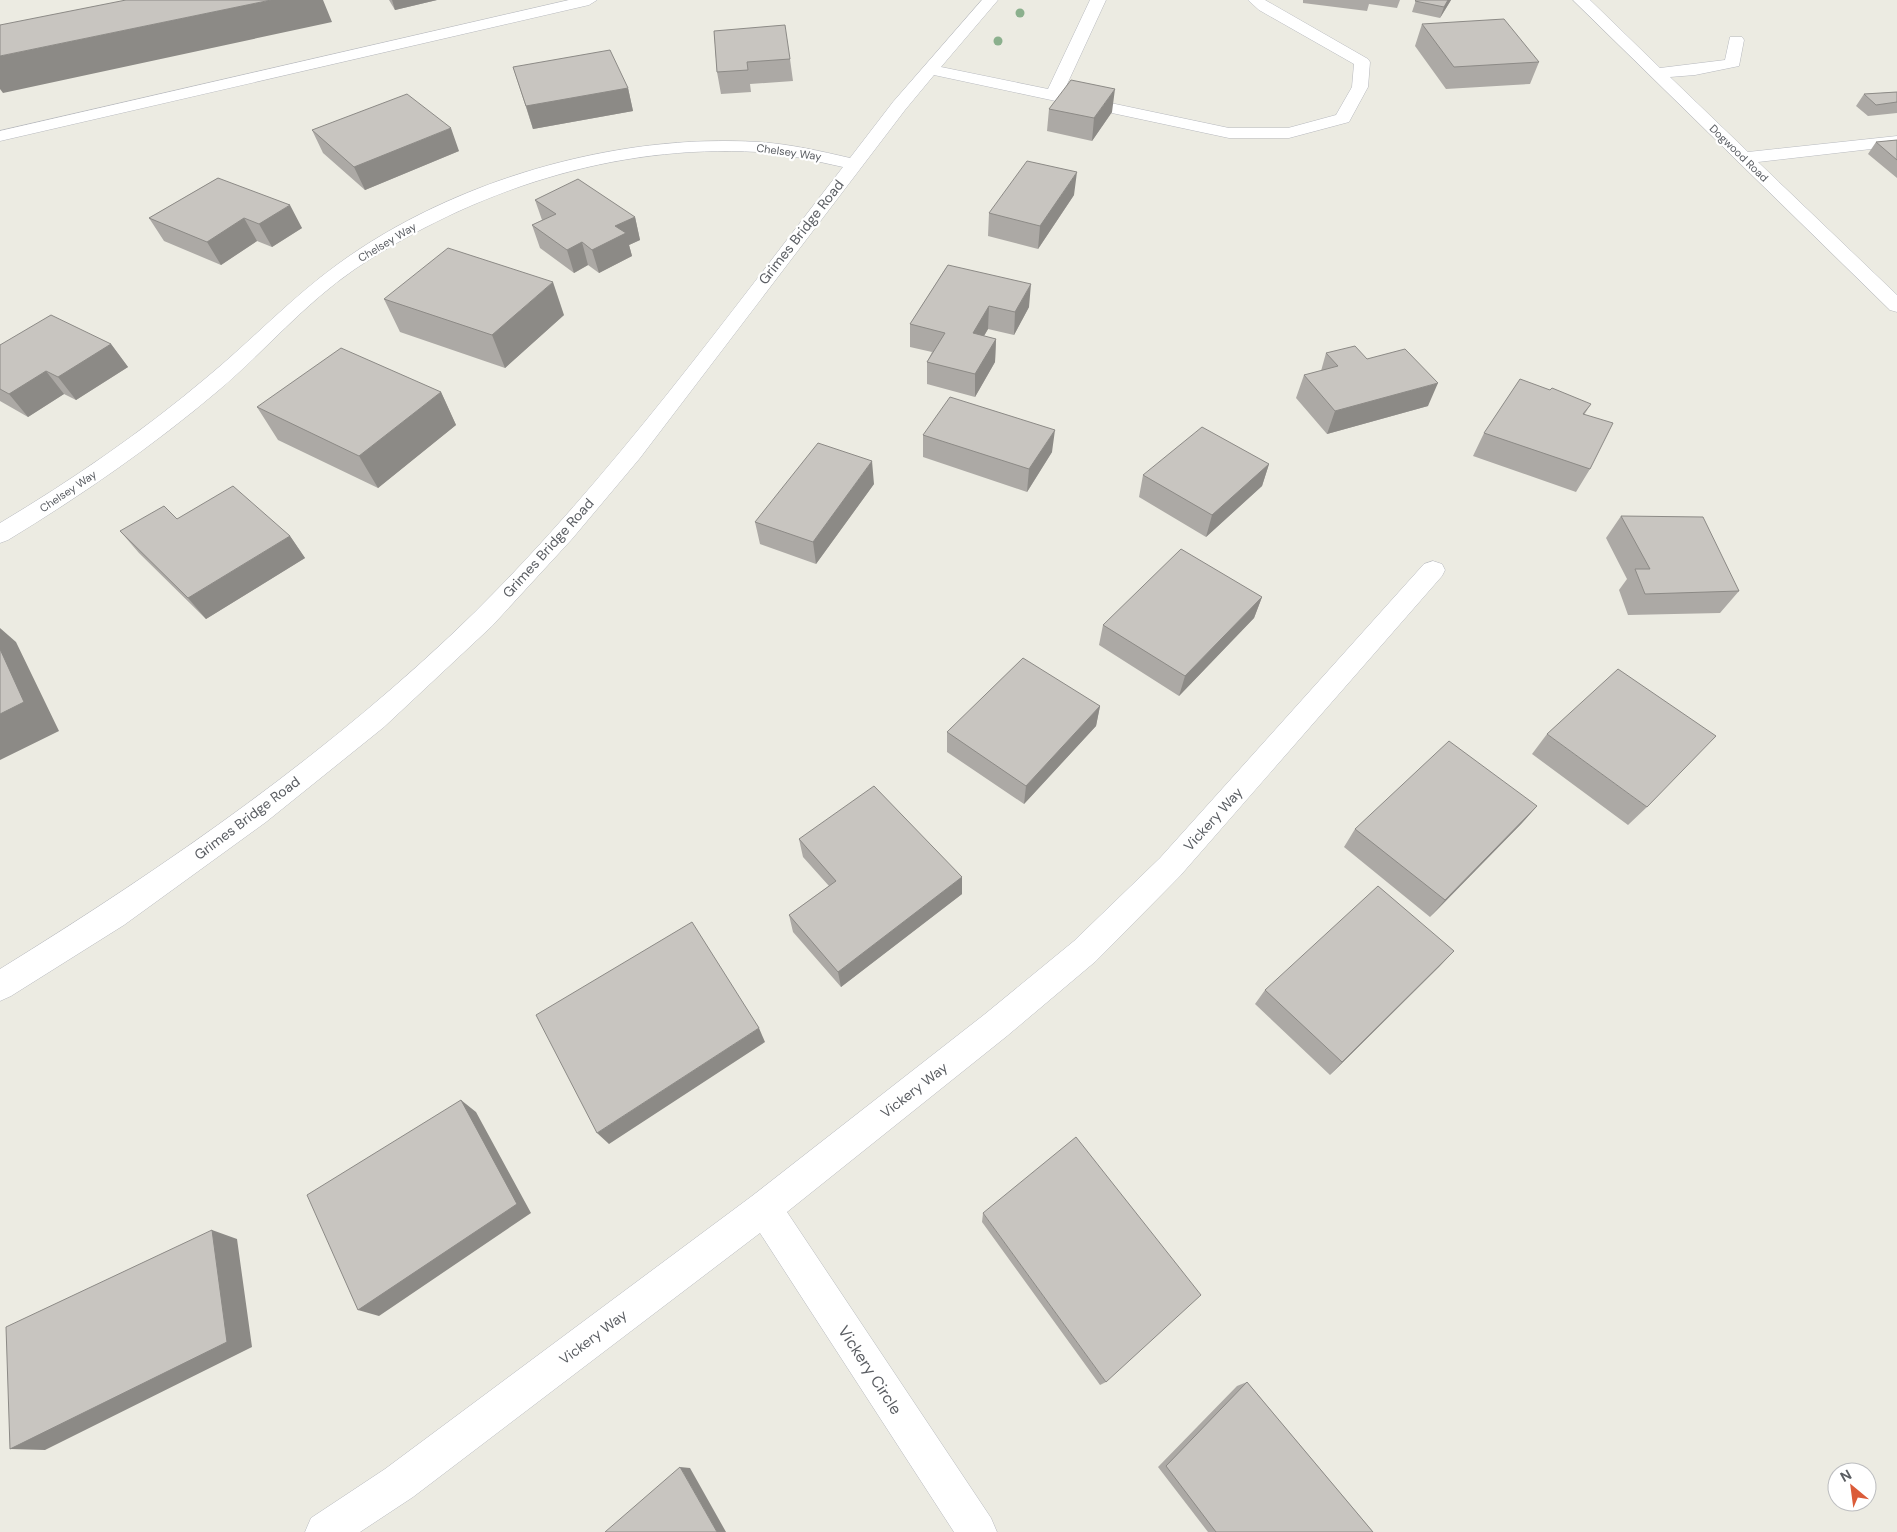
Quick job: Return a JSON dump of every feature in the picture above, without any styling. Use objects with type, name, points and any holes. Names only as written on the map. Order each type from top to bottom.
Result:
[{"type":"street","points":[[0,136],[589,0]]},
{"type":"street","name":"Grimes Bridge Road","points":[[0,986],[113,915],[256,813],[375,719],[483,619],[564,533],[632,453],[853,164],[930,69],[990,0]]},
{"type":"street","points":[[1054,95],[1098,0]]},
{"type":"street","points":[[930,69],[1229,133],[1289,134],[1343,118],[1360,87],[1362,62],[1264,7],[1256,0]]},
{"type":"street","name":"Dogwood Road","points":[[1581,0],[1897,306]]},
{"type":"street","points":[[1656,73],[1695,70],[1734,63],[1736,40]]},
{"type":"street","points":[[1744,158],[1897,140]]},
{"type":"street","name":"Chelsey Way","points":[[0,534],[89,477],[155,429],[210,386],[345,268],[394,236],[445,210],[502,186],[555,170],[661,150],[711,146],[757,147],[806,153],[853,164]]},
{"type":"street","name":"Vickery Way","points":[[325,1532],[400,1483],[764,1208],[996,1025],[1085,951],[1170,867],[1433,570]]},
{"type":"street","name":"Vickery Circle","points":[[764,1208],[977,1532]]},
{"type":"building","points":[[126,0],[271,0],[0,56],[0,25]]},
{"type":"building","points":[[1416,0],[1448,0],[1444,7]]},
{"type":"building","points":[[1504,19],[1539,62],[1454,67],[1422,24]]},
{"type":"building","points":[[785,25],[790,59],[747,62],[748,70],[717,72],[714,31]]},
{"type":"building","points":[[610,50],[628,88],[526,106],[513,67]]},
{"type":"building","points":[[1071,80],[1115,89],[1094,118],[1049,109]]},
{"type":"building","points":[[1897,92],[1897,102],[1876,105],[1864,94]]},
{"type":"building","points":[[407,94],[451,128],[354,167],[312,130]]},
{"type":"building","points":[[1897,140],[1897,160],[1876,142]]},
{"type":"building","points":[[1027,161],[1077,172],[1040,226],[989,213]]},
{"type":"building","points":[[218,178],[290,205],[259,224],[244,218],[207,242],[149,218]]},
{"type":"building","points":[[578,179],[635,217],[615,226],[626,233],[592,250],[582,242],[567,250],[532,225],[556,214],[535,200]]},
{"type":"building","points":[[448,248],[553,282],[492,335],[384,299]]},
{"type":"building","points":[[948,265],[1031,284],[1015,312],[989,306],[973,333],[996,339],[975,374],[927,362],[945,333],[910,324]]},
{"type":"building","points":[[51,315],[111,344],[58,377],[46,371],[9,394],[0,389],[0,345]]},
{"type":"building","points":[[1355,346],[1367,359],[1405,349],[1438,383],[1335,411],[1304,375],[1338,366],[1326,353]]},
{"type":"building","points":[[341,348],[441,392],[359,456],[257,407]]},
{"type":"building","points":[[1520,379],[1550,390],[1552,388],[1591,404],[1583,414],[1613,423],[1590,469],[1484,433]]},
{"type":"building","points":[[950,397],[1055,430],[1029,469],[923,435]]},
{"type":"building","points":[[1202,427],[1269,464],[1212,515],[1143,475]]},
{"type":"building","points":[[818,443],[872,461],[813,542],[755,522]]},
{"type":"building","points":[[233,486],[290,536],[188,598],[120,531],[164,506],[177,519]]},
{"type":"building","points":[[1621,516],[1703,517],[1739,591],[1645,594],[1635,569],[1650,569]]},
{"type":"building","points":[[1181,549],[1262,597],[1185,676],[1103,625]]},
{"type":"building","points":[[0,649],[24,702],[0,714]]},
{"type":"building","points":[[1023,658],[1100,706],[1026,786],[947,732]]},
{"type":"building","points":[[1618,669],[1716,736],[1647,807],[1547,734]]},
{"type":"building","points":[[1449,741],[1537,806],[1445,900],[1355,829]]},
{"type":"building","points":[[874,786],[962,877],[838,972],[789,915],[836,881],[799,839]]},
{"type":"building","points":[[1378,886],[1454,951],[1342,1062],[1265,990]]},
{"type":"building","points":[[692,922],[759,1028],[597,1133],[536,1015]]},
{"type":"building","points":[[461,1100],[517,1204],[358,1310],[307,1195]]},
{"type":"building","points":[[1076,1137],[1201,1295],[1106,1382],[983,1213]]},
{"type":"building","points":[[212,1230],[227,1342],[10,1449],[6,1327]]},
{"type":"building","points":[[1247,1382],[1373,1532],[1216,1532],[1166,1466]]},
{"type":"building","points":[[680,1467],[717,1532],[605,1532]]}]
